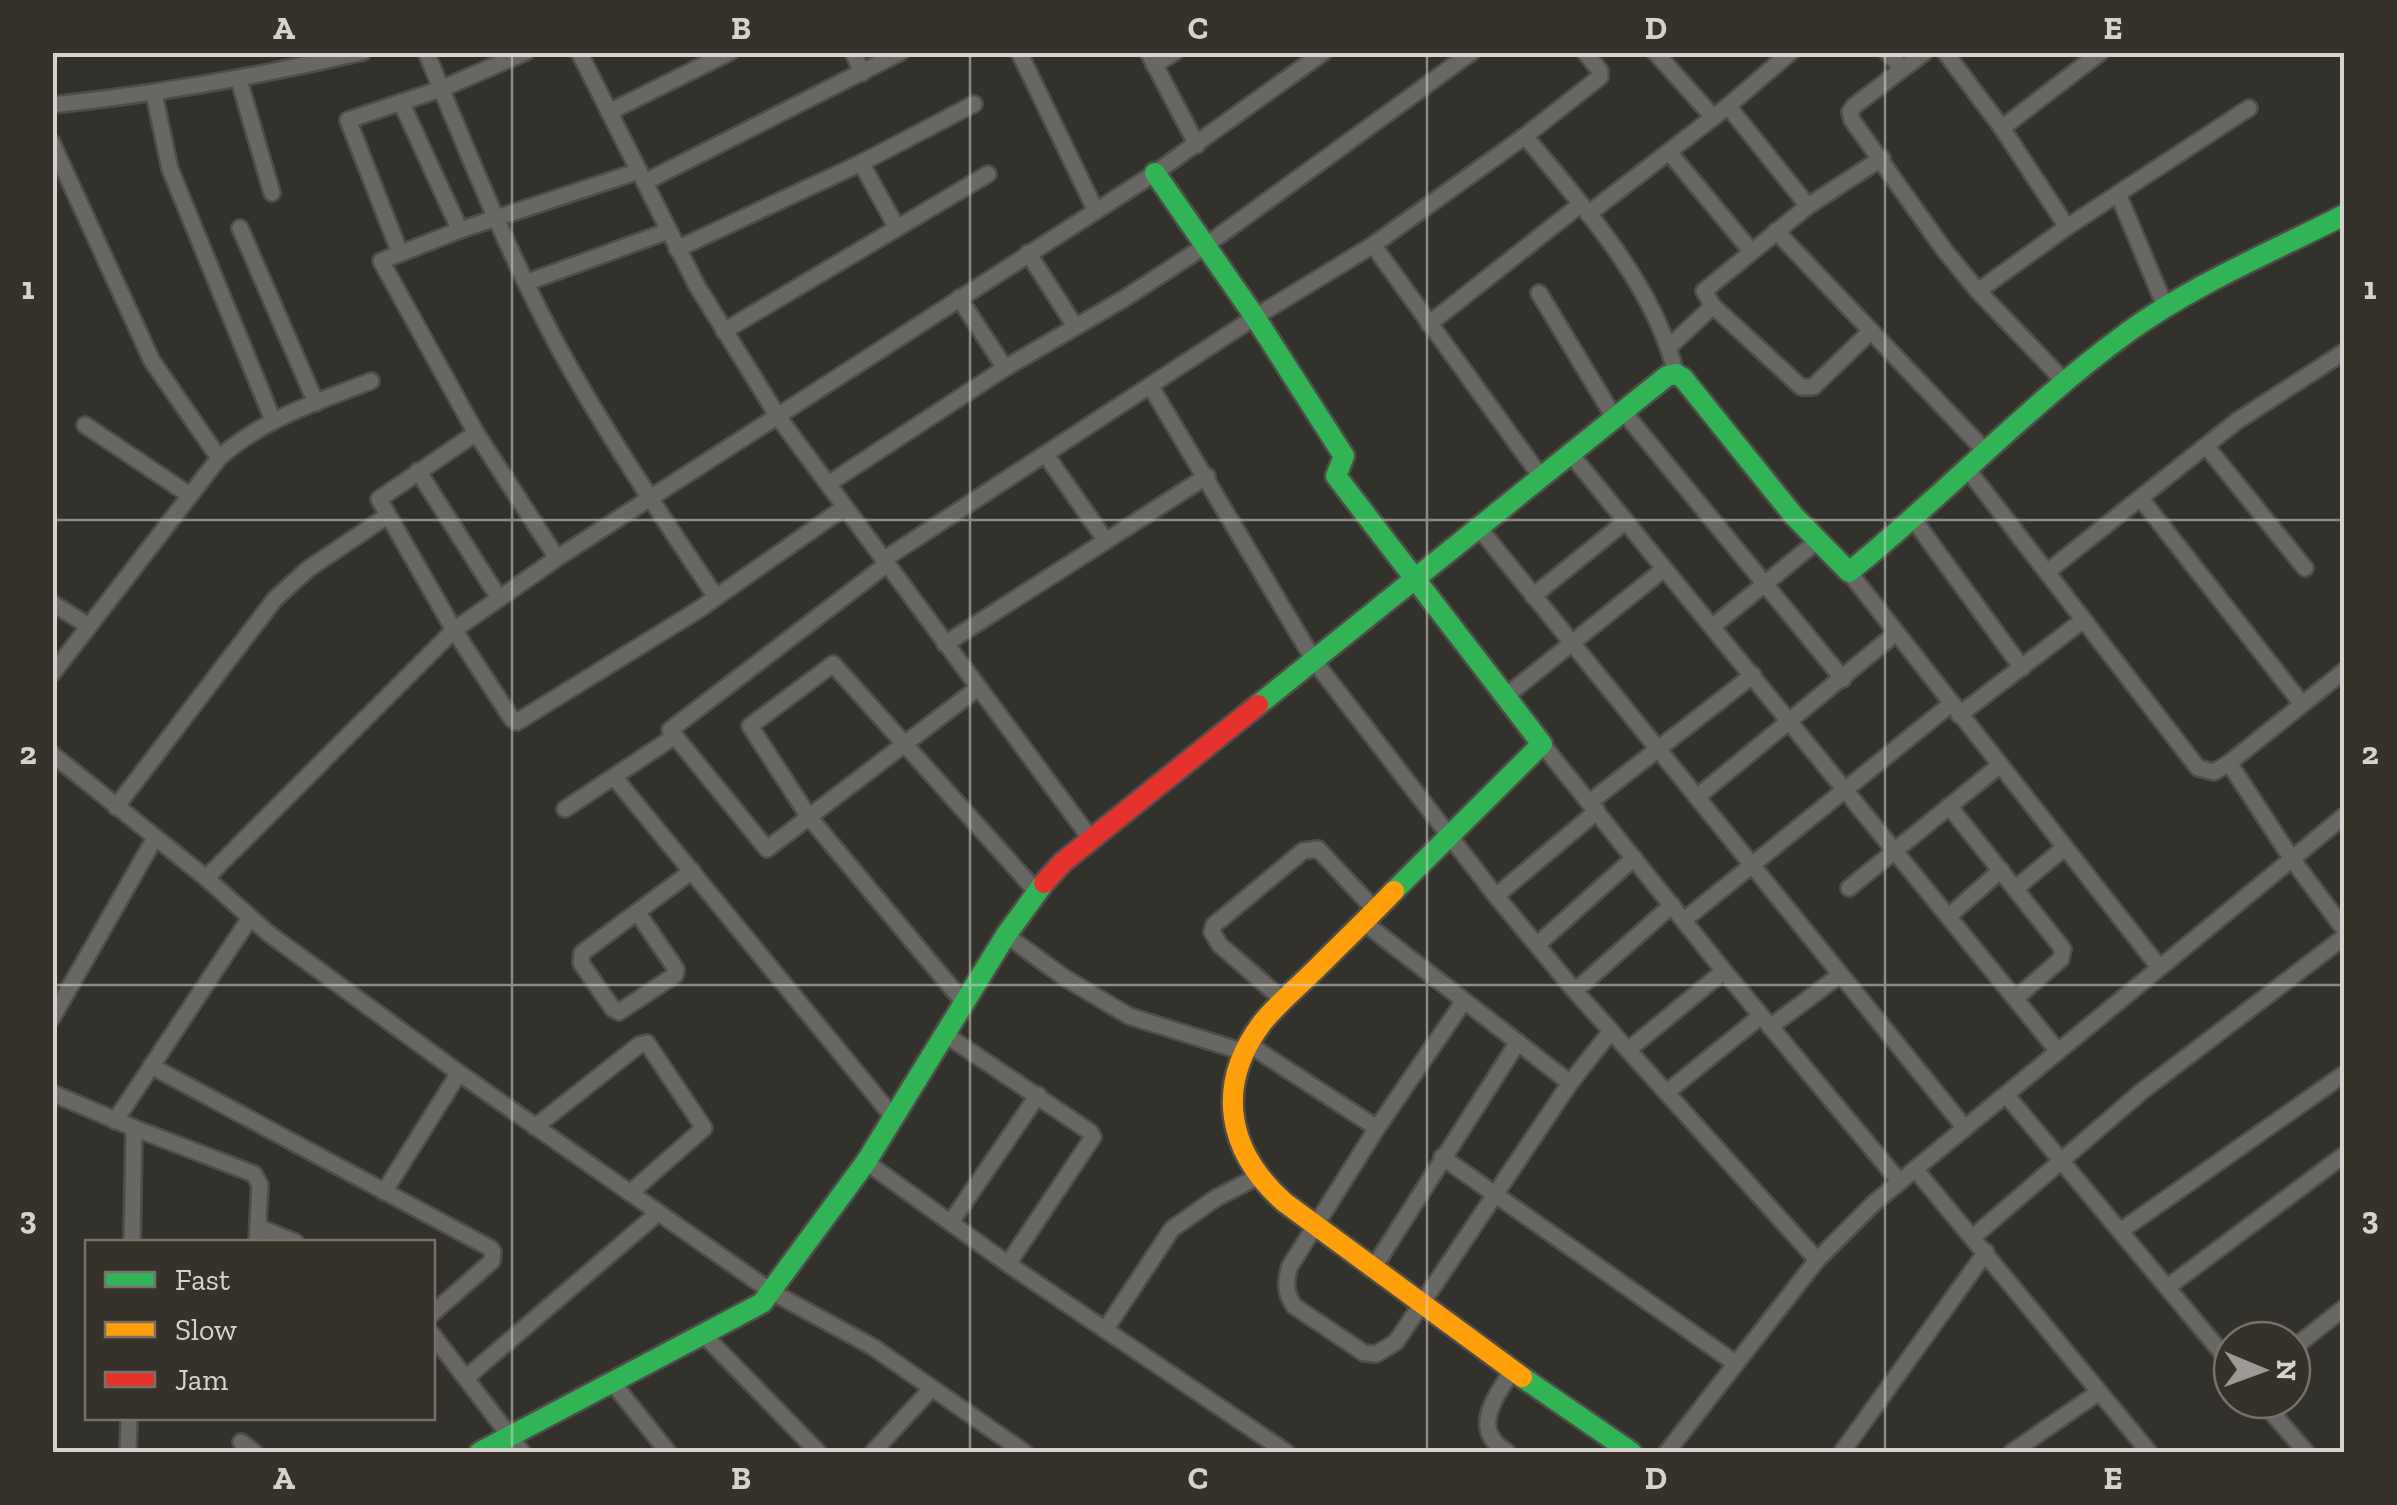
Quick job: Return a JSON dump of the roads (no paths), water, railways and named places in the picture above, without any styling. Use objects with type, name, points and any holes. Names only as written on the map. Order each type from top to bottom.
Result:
[{"type":"street","points":[[52,105],[239,80],[363,52]]},
{"type":"street","points":[[426,52],[561,351],[651,500],[716,597]]},
{"type":"street","points":[[400,252],[348,124],[350,117],[441,89],[526,52]]},
{"type":"street","points":[[579,52],[668,231],[779,418],[1091,839]]},
{"type":"street","points":[[609,112],[730,52]]},
{"type":"street","points":[[852,52],[862,73]]},
{"type":"street","points":[[557,558],[476,433],[381,266],[384,258],[498,218],[642,177],[901,52]]},
{"type":"street","points":[[1019,52],[1096,210]]},
{"type":"street","points":[[1174,52],[1151,58],[1197,144]]},
{"type":"street","points":[[206,878],[454,630],[557,558],[1155,173],[1324,52]]},
{"type":"street","points":[[828,484],[1005,368],[1205,246],[1472,52]]},
{"type":"street","points":[[978,688],[767,849],[670,730],[885,562],[1255,318],[1373,245],[1525,136],[1600,78],[1585,52]]},
{"type":"street","points":[[1656,52],[1713,117]]},
{"type":"street","points":[[1429,324],[1584,209],[1669,152],[1791,52]]},
{"type":"street","points":[[1887,52],[1902,68]]},
{"type":"street","points":[[1925,52],[1850,112],[1978,292],[2065,382]]},
{"type":"street","points":[[1945,52],[2002,128],[2067,228]]},
{"type":"street","points":[[2002,128],[2101,52]]},
{"type":"street","points":[[239,80],[272,193]]},
{"type":"street","points":[[154,94],[170,169],[273,420]]},
{"type":"street","points":[[401,102],[460,230]]},
{"type":"street","points":[[678,249],[974,104]]},
{"type":"street","points":[[1728,106],[1808,206]]},
{"type":"street","points":[[1978,292],[2067,228],[2250,108]]},
{"type":"street","points":[[1525,136],[1637,284],[1669,347],[1676,374]]},
{"type":"street","points":[[52,142],[152,362],[219,458]]},
{"type":"street","points":[[1669,152],[1750,252]]},
{"type":"street","points":[[1871,331],[1808,388],[1801,387],[1706,299],[1708,285],[1808,206],[1882,158]]},
{"type":"street","points":[[861,162],[896,226]]},
{"type":"street","points":[[1155,173],[1344,456],[1336,476],[1542,744],[1899,1181]]},
{"type":"street","points":[[724,330],[988,174]]},
{"type":"street","points":[[2118,194],[2165,306]]},
{"type":"street","points":[[1849,572],[1914,520],[2065,382],[2165,306],[2344,216]]},
{"type":"street","points":[[240,228],[316,403]]},
{"type":"street","points":[[528,282],[668,231]]},
{"type":"street","points":[[1776,232],[1987,453]]},
{"type":"street","points":[[1373,245],[1540,476]]},
{"type":"street","points":[[1028,253],[1075,326]]},
{"type":"street","points":[[1538,293],[1618,414],[1843,679]]},
{"type":"street","points":[[959,298],[1005,368]]},
{"type":"street","points":[[1669,347],[1713,306]]},
{"type":"street","points":[[2047,572],[2237,422],[2344,352]]},
{"type":"street","points":[[480,1452],[516,1444],[612,1382],[748,1313],[772,1292],[866,1162],[1036,891],[1091,839],[1667,376],[1676,374],[1684,378],[1816,542],[1842,570],[1849,572],[2159,967]]},
{"type":"street","points":[[52,674],[219,458],[273,420],[370,381]]},
{"type":"street","points":[[1152,387],[1315,662],[1496,896],[1816,1260]]},
{"type":"street","points":[[85,425],[188,494]]},
{"type":"street","points":[[476,433],[381,495],[380,505],[454,630],[517,722],[716,597],[845,507]]},
{"type":"street","points":[[2206,446],[2306,568]]},
{"type":"street","points":[[1570,453],[2057,1050]]},
{"type":"street","points":[[1046,455],[1106,541]]},
{"type":"street","points":[[1968,470],[2198,768],[2214,772],[2344,671]]},
{"type":"street","points":[[418,471],[498,598]]},
{"type":"street","points":[[945,644],[1207,476]]},
{"type":"street","points":[[2141,499],[2302,704]]},
{"type":"street","points":[[116,807],[274,599],[308,569],[387,516]]},
{"type":"street","points":[[1914,520],[2022,668]]},
{"type":"street","points":[[1533,596],[1626,521]]},
{"type":"street","points":[[1479,528],[1965,1128]]},
{"type":"street","points":[[1713,626],[1816,542]]},
{"type":"street","points":[[1506,696],[1664,569]]},
{"type":"street","points":[[52,603],[89,626]]},
{"type":"street","points":[[1684,920],[1845,789],[1955,709],[2022,668],[2082,621]]},
{"type":"street","points":[[1697,797],[1896,633]]},
{"type":"street","points":[[965,1004],[809,817],[750,726],[833,664],[1036,891]]},
{"type":"street","points":[[1496,896],[1593,806],[1752,674]]},
{"type":"street","points":[[565,810],[676,736]]},
{"type":"street","points":[[1542,744],[1283,1000],[1246,1048],[1232,1103],[1234,1128],[1257,1176],[1316,1227],[1623,1451]]},
{"type":"street","points":[[53,756],[250,918],[459,1073],[772,1292],[872,1347],[1024,1452]]},
{"type":"street","points":[[2229,762],[2292,859],[2344,929]]},
{"type":"street","points":[[1849,888],[1999,766]]},
{"type":"street","points":[[614,777],[894,1118]]},
{"type":"street","points":[[1949,806],[2064,954],[2016,998]]},
{"type":"street","points":[[1667,1452],[1816,1260],[1899,1181],[2344,816]]},
{"type":"street","points":[[52,1018],[155,838]]},
{"type":"street","points":[[1283,1000],[1214,939],[1212,932],[1214,925],[1311,848],[1318,850],[1368,915],[1464,1001],[1570,1083]]},
{"type":"street","points":[[2015,890],[2064,848]]},
{"type":"street","points":[[1538,944],[1634,858]]},
{"type":"street","points":[[1948,916],[2001,870]]},
{"type":"street","points":[[637,912],[676,969],[676,975],[619,1012],[612,1009],[580,957],[637,912],[692,871]]},
{"type":"street","points":[[1575,990],[1672,905]]},
{"type":"street","points":[[116,1121],[250,918]]},
{"type":"street","points":[[1006,934],[1066,978],[1129,1016],[1246,1048],[1376,1128]]},
{"type":"street","points":[[1974,1237],[2062,1158],[2221,1029],[2339,941],[2344,960]]},
{"type":"street","points":[[1628,1050],[1724,971]]},
{"type":"street","points":[[1667,1092],[1840,975]]},
{"type":"street","points":[[1464,1001],[1376,1128],[1290,1266],[1286,1280],[1287,1294],[1294,1306],[1364,1353],[1376,1354],[1396,1342],[1570,1083],[1611,1030]]},
{"type":"street","points":[[946,1035],[1038,1095],[1090,1132],[1092,1138],[1008,1264]]},
{"type":"street","points":[[1374,1267],[1518,1042]]},
{"type":"street","points":[[535,1127],[646,1043],[704,1128],[630,1193]]},
{"type":"street","points":[[151,1066],[493,1252],[492,1261],[435,1311]]},
{"type":"street","points":[[384,1192],[459,1073]]},
{"type":"street","points":[[2122,1230],[2344,1074]]},
{"type":"street","points":[[52,1093],[254,1174],[260,1185],[258,1235],[284,1240]]},
{"type":"street","points":[[951,1222],[1038,1095]]},
{"type":"street","points":[[2007,1096],[2212,1340]]},
{"type":"street","points":[[132,1240],[134,1128]]},
{"type":"street","points":[[2169,1286],[2344,1155]]},
{"type":"street","points":[[1442,1157],[1735,1362]]},
{"type":"street","points":[[866,1162],[1008,1264],[1286,1452]]},
{"type":"street","points":[[1915,1169],[2150,1452]]},
{"type":"street","points":[[1105,1330],[1172,1230],[1216,1198],[1257,1176]]},
{"type":"street","points":[[467,1377],[658,1213]]},
{"type":"street","points":[[1842,1452],[1986,1252]]},
{"type":"street","points":[[2312,1333],[2344,1308]]},
{"type":"street","points":[[704,1336],[818,1452]]},
{"type":"street","points":[[435,1338],[516,1444]]},
{"type":"street","points":[[1507,1452],[1490,1438],[1486,1426],[1488,1410],[1513,1369]]},
{"type":"street","points":[[612,1382],[668,1452]]},
{"type":"street","points":[[873,1452],[931,1389]]},
{"type":"street","points":[[2012,1452],[2099,1392]]},
{"type":"street","points":[[128,1452],[129,1420]]},
{"type":"street","points":[[2278,1420],[2306,1452]]}]
